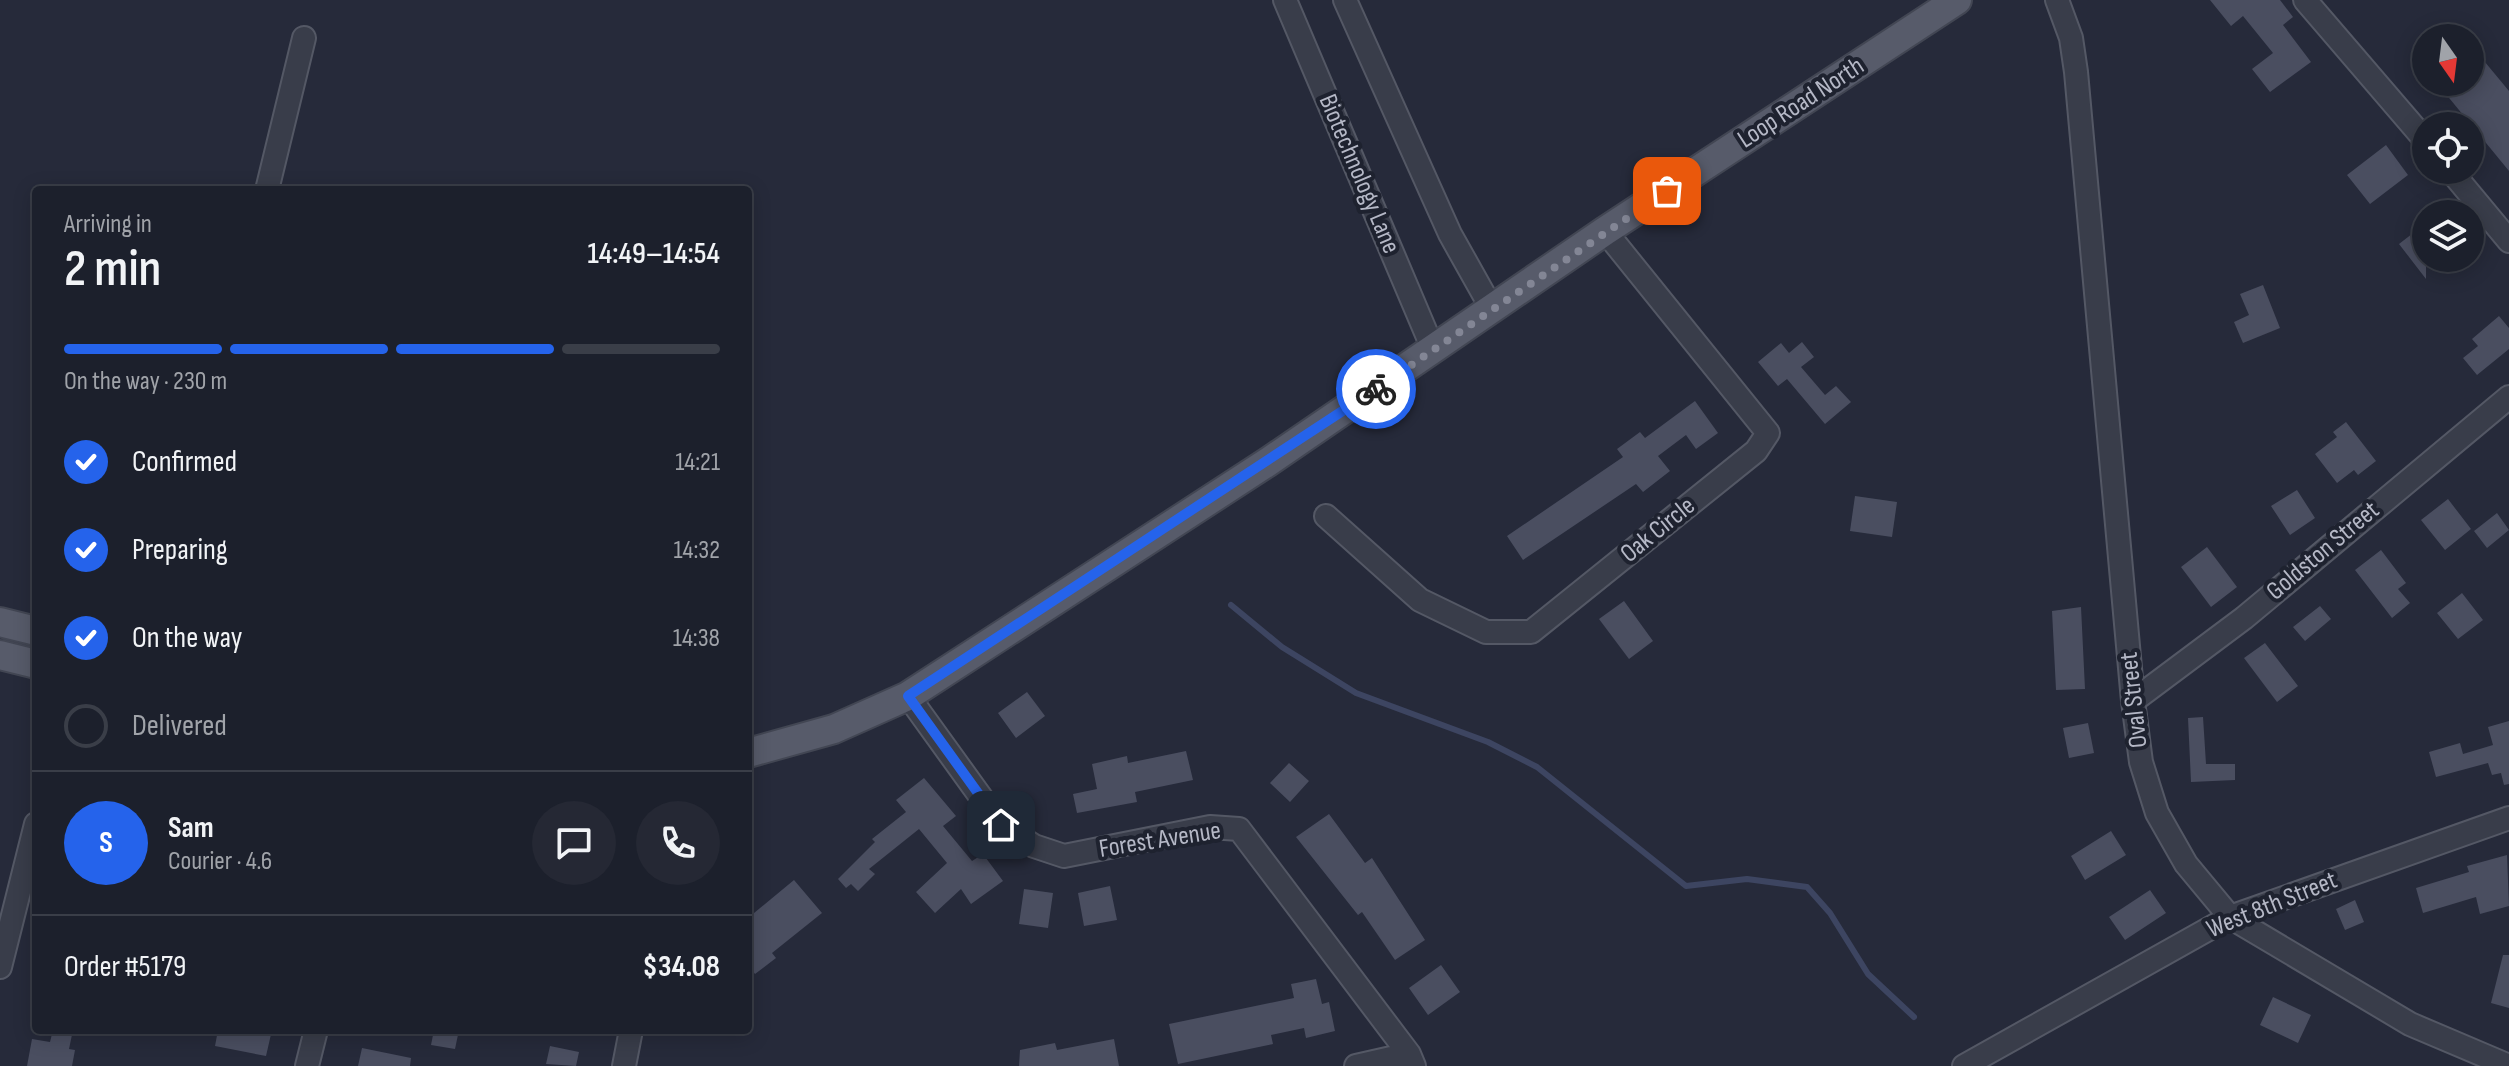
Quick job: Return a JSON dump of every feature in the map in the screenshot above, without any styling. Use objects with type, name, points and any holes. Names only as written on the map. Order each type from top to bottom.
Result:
[{"type":"main road","name":"Loop Road North","points":[[752,752],[834,729],[908,696],[1268,462],[1605,231],[1957,0]]},
{"type":"main road","points":[[0,622],[32,630]]},
{"type":"main road","points":[[0,655],[32,663]]},
{"type":"street","name":"Biotechnology Lane","points":[[1285,0],[1433,349]]},
{"type":"street","points":[[1345,0],[1450,234],[1492,309]]},
{"type":"street","name":"Oval Street","points":[[2057,0],[2071,38],[2083,142],[2133,701],[2141,762],[2157,813],[2186,864],[2230,917],[2410,1024],[2509,1066]]},
{"type":"street","points":[[2305,0],[2412,125]]},
{"type":"street","points":[[268,186],[304,38]]},
{"type":"street","points":[[2462,184],[2509,241]]},
{"type":"street","name":"Oak Circle","points":[[1326,516],[1420,600],[1486,632],[1531,632],[1756,451],[1768,433],[1605,231]]},
{"type":"street","name":"Goldston Street","points":[[2133,701],[2244,618],[2509,397]]},
{"type":"street","name":"Forest Avenue","points":[[908,696],[1001,825],[1034,846],[1064,856],[1210,827],[1239,829],[1412,1060]]},
{"type":"street","name":"West 8th Street","points":[[1964,1066],[2230,917],[2509,818]]},
{"type":"street","points":[[0,967],[32,840]]},
{"type":"street","points":[[307,1066],[315,1034]]},
{"type":"street","points":[[624,1066],[630,1034]]},
{"type":"street","points":[[1356,1066],[1412,1060]]},
{"type":"building","points":[[2210,0],[2280,0],[2293,17],[2283,25],[2311,62],[2270,92],[2252,69],[2273,53],[2243,16],[2231,26]]},
{"type":"building","points":[[2484,61],[2509,91],[2509,171],[2484,141],[2484,112],[2461,112],[2447,96],[2484,96]]},
{"type":"building","points":[[2386,145],[2408,175],[2370,204],[2347,175]]},
{"type":"building","points":[[2412,234],[2412,261],[2399,244]]},
{"type":"building","points":[[2263,285],[2280,328],[2243,343],[2234,322],[2249,315],[2240,294]]},
{"type":"building","points":[[2499,316],[2509,328],[2509,349],[2477,375],[2463,358],[2478,346],[2472,339]]},
{"type":"building","points":[[1802,342],[1814,357],[1801,367],[1825,395],[1836,386],[1851,402],[1825,424],[1787,379],[1778,386],[1758,362],[1781,343],[1789,353]]},
{"type":"building","points":[[1695,401],[1718,433],[1696,449],[1686,435],[1658,456],[1670,471],[1643,492],[1636,484],[1523,560],[1507,536],[1623,457],[1617,449],[1640,432],[1645,438]]},
{"type":"building","points":[[2346,422],[2376,461],[2358,475],[2354,470],[2337,483],[2315,454],[2337,437],[2333,432]]},
{"type":"building","points":[[2297,490],[2315,518],[2290,535],[2271,506]]},
{"type":"building","points":[[1855,496],[1897,502],[1892,537],[1850,531]]},
{"type":"building","points":[[2448,499],[2471,529],[2445,550],[2421,520]]},
{"type":"building","points":[[2497,513],[2509,530],[2487,548],[2474,531]]},
{"type":"building","points":[[2207,547],[2237,587],[2211,607],[2181,567]]},
{"type":"building","points":[[2381,550],[2406,583],[2398,589],[2410,603],[2392,618],[2355,570]]},
{"type":"building","points":[[2462,593],[2483,620],[2458,639],[2437,613]]},
{"type":"building","points":[[1624,601],[1653,641],[1629,659],[1599,619]]},
{"type":"building","points":[[2320,606],[2331,619],[2305,641],[2293,627]]},
{"type":"building","points":[[2081,607],[2085,689],[2056,690],[2052,611]]},
{"type":"building","points":[[2265,643],[2298,686],[2277,702],[2244,658]]},
{"type":"building","points":[[1027,692],[1045,716],[1016,738],[998,713]]},
{"type":"building","points":[[2203,717],[2206,764],[2235,764],[2235,780],[2191,782],[2188,718]]},
{"type":"building","points":[[2509,721],[2509,784],[2504,785],[2501,773],[2492,775],[2488,763],[2436,777],[2429,752],[2460,743],[2463,754],[2493,745],[2488,727]]},
{"type":"building","points":[[2088,723],[2094,753],[2069,758],[2063,728]]},
{"type":"building","points":[[1186,751],[1193,780],[1135,792],[1137,802],[1077,813],[1073,794],[1097,789],[1092,764],[1127,756],[1128,763]]},
{"type":"building","points":[[1289,763],[1309,781],[1290,802],[1270,783]]},
{"type":"building","points":[[924,778],[956,816],[943,826],[972,861],[983,854],[1003,881],[971,904],[961,889],[935,913],[916,892],[947,863],[919,829],[869,869],[875,874],[858,891],[851,884],[846,888],[838,879],[875,842],[872,839],[906,812],[896,800]]},
{"type":"building","points":[[1329,814],[1365,863],[1372,858],[1425,940],[1395,960],[1362,912],[1358,915],[1296,837]]},
{"type":"building","points":[[2111,831],[2126,855],[2085,880],[2071,856]]},
{"type":"building","points":[[2507,855],[2509,906],[2480,914],[2476,897],[2423,913],[2416,888],[2469,872],[2467,866]]},
{"type":"building","points":[[794,880],[822,913],[772,953],[776,958],[755,974],[752,970],[752,915]]},
{"type":"building","points":[[1110,886],[1117,920],[1084,926],[1078,893]]},
{"type":"building","points":[[1024,889],[1053,893],[1048,928],[1019,924]]},
{"type":"building","points":[[2150,890],[2166,913],[2125,940],[2109,917]]},
{"type":"building","points":[[2355,900],[2364,922],[2345,930],[2336,909]]},
{"type":"building","points":[[2503,955],[2509,955],[2509,1008],[2491,1003]]},
{"type":"building","points":[[1441,965],[1460,992],[1428,1015],[1409,988]]},
{"type":"building","points":[[1316,979],[1322,1004],[1329,1002],[1335,1031],[1306,1038],[1304,1028],[1271,1035],[1273,1044],[1178,1064],[1169,1024],[1294,998],[1291,984]]},
{"type":"building","points":[[2273,997],[2311,1015],[2298,1043],[2260,1025]]},
{"type":"building","points":[[52,1034],[72,1034],[69,1049],[75,1050],[72,1066],[27,1066],[32,1039],[50,1042]]},
{"type":"building","points":[[217,1034],[271,1034],[266,1056],[215,1046]]},
{"type":"building","points":[[433,1034],[458,1034],[455,1049],[431,1045]]},
{"type":"building","points":[[1114,1039],[1119,1066],[1019,1066],[1020,1050],[1055,1043],[1057,1050]]},
{"type":"building","points":[[550,1046],[579,1052],[576,1066],[546,1064]]},
{"type":"building","points":[[362,1048],[411,1058],[410,1066],[358,1066]]},
{"type":"waterway","points":[[1231,605],[1282,647],[1356,693],[1488,742],[1537,767],[1686,886],[1747,879],[1807,887],[1830,913],[1868,974],[1914,1017]]},
{"type":"way so far","points":[[1376,389],[1667,191]]},
{"type":"route","points":[[1001,825],[908,696],[1376,389]]}]
